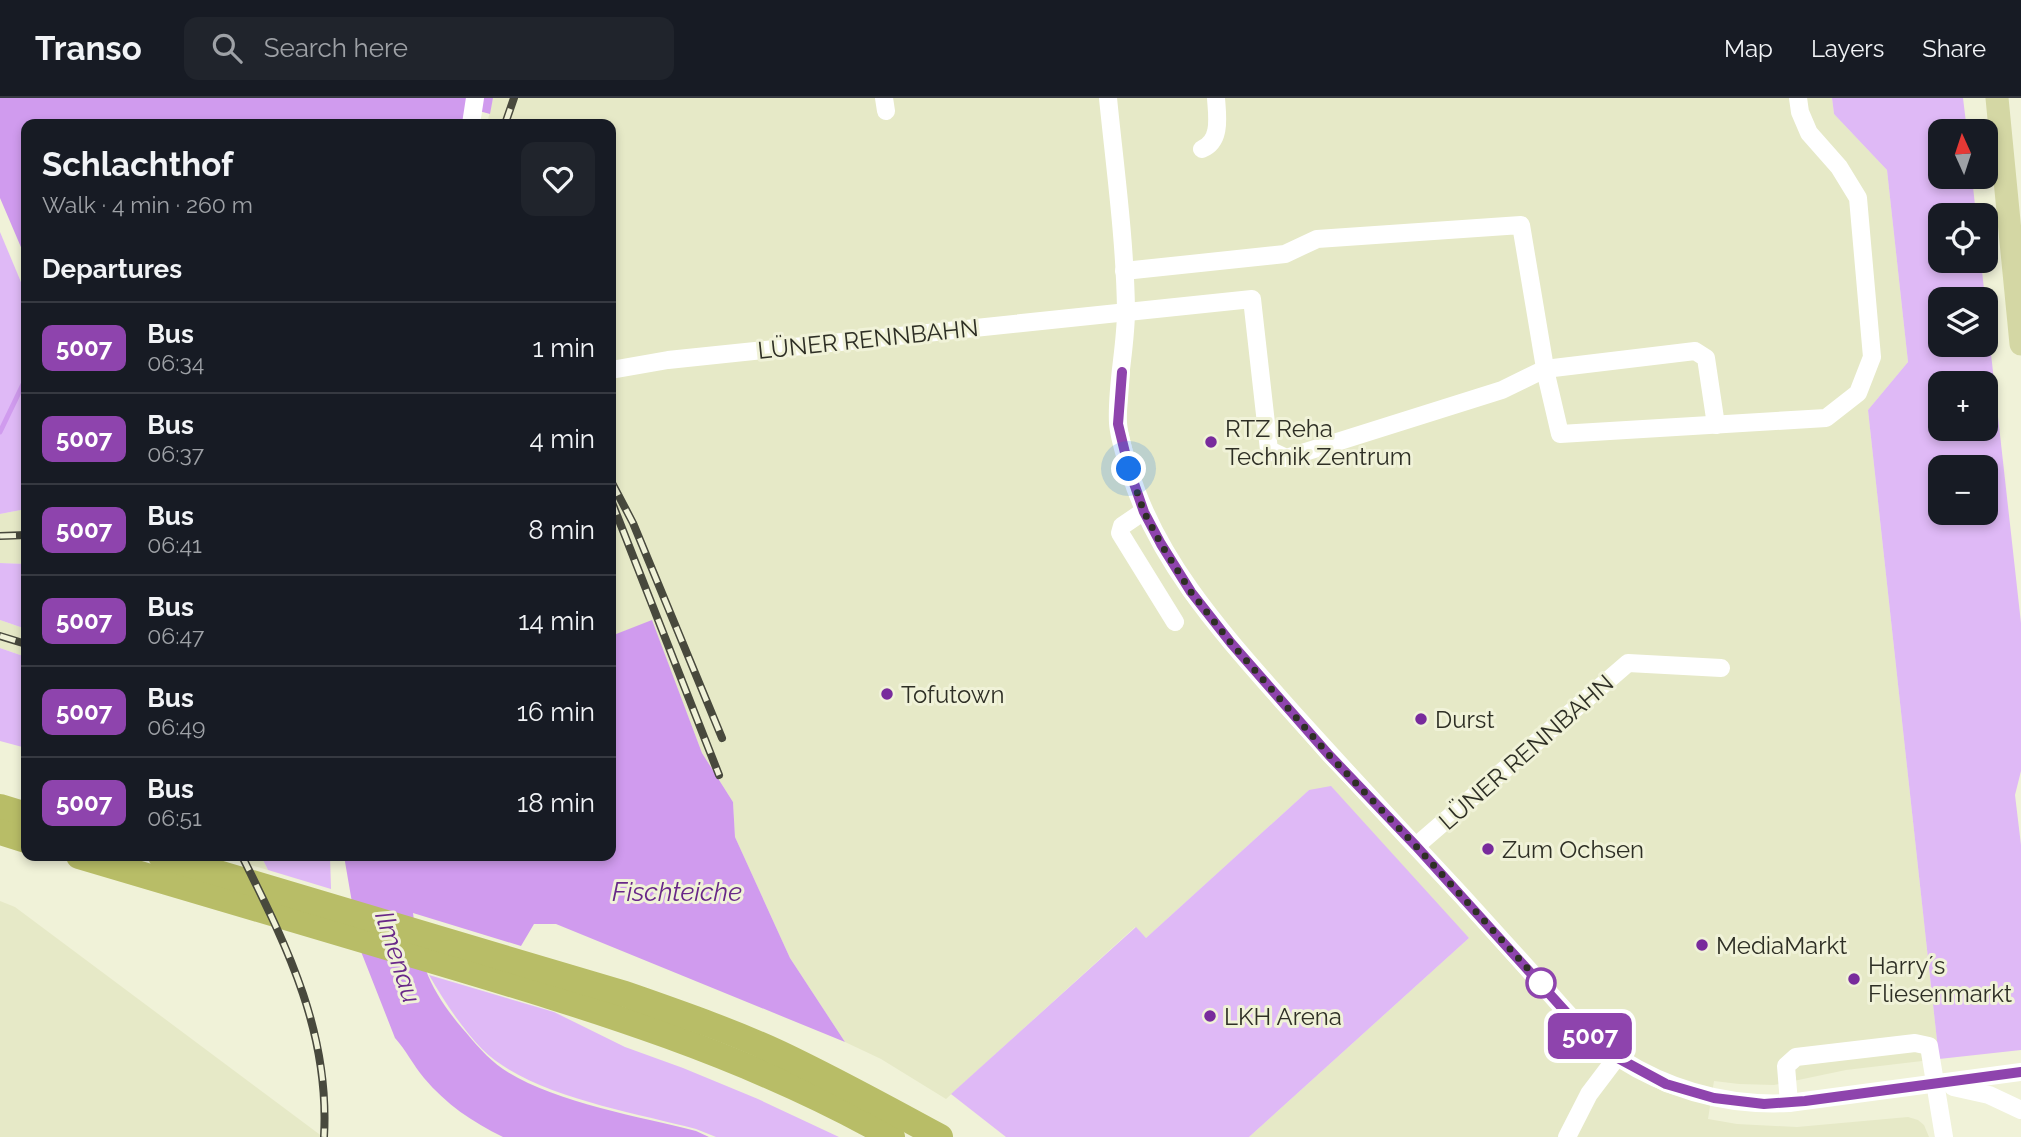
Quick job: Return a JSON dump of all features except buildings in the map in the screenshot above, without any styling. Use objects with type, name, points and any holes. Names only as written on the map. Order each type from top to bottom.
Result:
[{"type":"highway","points":[[0,807],[21,813]]},
{"type":"highway","points":[[0,832],[21,838]]},
{"type":"highway","points":[[96,861],[548,995],[693,1044],[768,1074],[843,1109],[892,1137]]},
{"type":"highway","points":[[177,861],[537,967],[694,1018],[777,1052],[852,1088],[940,1137]]},
{"type":"main road","points":[[1997,98],[2021,344]]},
{"type":"street","points":[[472,119],[475,98]]},
{"type":"street","name":"LÜNER RENNBAHN","points":[[1108,98],[1126,312],[1118,424],[1129,469],[1144,512],[1191,592],[1231,643],[1329,755],[1416,846],[1583,1031],[1616,1057],[1666,1084],[1714,1098],[1764,1104],[2021,1072]]},
{"type":"street","points":[[1202,149],[1208,147],[1218,129],[1216,98]]},
{"type":"street","points":[[1124,271],[1285,254],[1317,239],[1521,225],[1545,369],[1560,434],[1826,418],[1858,393],[1872,357],[1857,198],[1839,167],[1809,133],[1800,112],[1798,98]]},
{"type":"street","points":[[1126,312],[1252,299],[1269,450],[1286,458],[1502,390],[1545,369],[1695,351],[1706,358],[1716,425]]},
{"type":"street","name":"LÜNER RENNBAHN","points":[[616,369],[668,360],[1126,312]]},
{"type":"street","points":[[1144,512],[1122,526],[1119,533],[1175,622]]},
{"type":"street","name":"LÜNER RENNBAHN","points":[[1416,846],[1628,663],[1721,668]]},
{"type":"street","points":[[1789,1103],[1786,1066],[1797,1057],[1915,1043],[1929,1046],[1944,1137]]},
{"type":"street","points":[[1567,1137],[1589,1094],[1616,1057]]},
{"type":"street","points":[[1936,1084],[1989,1095],[2021,1110]]},
{"type":"shaded area","points":[[493,98],[1832,98],[1834,114],[1887,170],[1908,362],[1868,410],[1939,1059],[1846,1070],[1774,1085],[1714,1081],[1708,1119],[1737,1124],[1797,1127],[1908,1117],[1924,1125],[1929,1137],[1249,1137],[1469,938],[1309,790],[1146,938],[1135,927],[946,1099],[881,1059],[845,1042],[790,958],[735,837],[733,802],[702,753],[652,621],[616,634],[616,119],[488,119]]},
{"type":"shaded area","points":[[1832,98],[1963,98],[1966,119],[1928,119],[1928,189],[1973,189],[1975,203],[1928,203],[1928,273],[1982,273],[1984,287],[1928,287],[1928,357],[1991,357],[1993,371],[1928,371],[1928,441],[1998,441],[1998,417],[2021,623],[2021,771],[2015,795],[2021,845],[2021,1050],[1939,1059],[1868,410],[1908,362],[1887,170],[1834,114]]},
{"type":"shaded area","points":[[0,232],[21,282],[21,510],[0,514]]},
{"type":"shaded area","points":[[21,510],[21,564],[0,563],[0,514]]},
{"type":"shaded area","points":[[0,563],[21,564],[21,627],[0,620]]},
{"type":"shaded area","points":[[0,620],[21,627],[21,655],[0,648]]},
{"type":"shaded area","points":[[0,648],[21,655],[21,747],[0,741]]},
{"type":"shaded area","name":"LKH Arena","points":[[1331,786],[1469,938],[1249,1137],[1006,1137],[951,1094],[1136,927],[1146,938],[1309,790]]},
{"type":"shaded area","points":[[237,861],[264,861],[268,870]]},
{"type":"shaded area","points":[[264,861],[330,861],[331,889],[268,870]]},
{"type":"shaded area","points":[[0,901],[15,907],[323,1137],[0,1137]]},
{"type":"shaded area","points":[[429,975],[554,1012],[625,1047],[758,1099],[839,1137],[716,1137],[696,1129],[583,1100],[526,1079],[482,1049],[453,1014]]},
{"type":"water","points":[[0,98],[493,98],[490,114],[468,108],[465,119],[21,119],[21,247],[0,198]]},
{"type":"water","name":"Fischteiche","points":[[652,620],[702,753],[733,802],[735,837],[790,958],[845,1042],[556,924],[534,924],[521,946],[413,913],[423,961],[434,988],[462,1028],[497,1065],[546,1091],[696,1131],[709,1137],[503,1137],[470,1119],[441,1096],[420,1073],[395,1038],[360,949],[345,861],[616,861],[616,634]]},
{"type":"waterway","points":[[0,432],[21,388]]},
{"type":"railway","points":[[507,119],[514,98]]},
{"type":"railway","points":[[616,491],[633,523],[722,738]]},
{"type":"railway","points":[[616,513],[719,775]]},
{"type":"railway","points":[[0,536],[21,535]]},
{"type":"railway","points":[[0,636],[21,642]]},
{"type":"railway","points":[[244,861],[289,957],[313,1026],[324,1099],[324,1137]]},
{"type":"bus line","name":"5007","points":[[1122,372],[1118,424],[1129,469],[1144,512],[1191,592],[1231,643],[1329,755],[1416,846],[1583,1031],[1616,1057],[1666,1084],[1714,1098],[1764,1104],[2021,1072]]},
{"type":"place","name":"RTZ Reha Technik Zentrum","points":[[1211,442]]},
{"type":"place","name":"Tofutown","points":[[887,694]]},
{"type":"place","name":"Durst","points":[[1421,719]]},
{"type":"place","name":"Zum Ochsen","points":[[1488,849]]},
{"type":"place","name":"MediaMarkt","points":[[1702,945]]},
{"type":"place","name":"Harry´s Fliesenmarkt","points":[[1854,979]]},
{"type":"place","name":"LKH Arena","points":[[1210,1016]]},
{"type":"route","points":[[1129,469],[1144,512],[1161,544],[1191,592],[1231,643],[1329,755],[1541,983]]},
{"type":"water label","name":"Ilmenau","points":[[398,957]]}]
